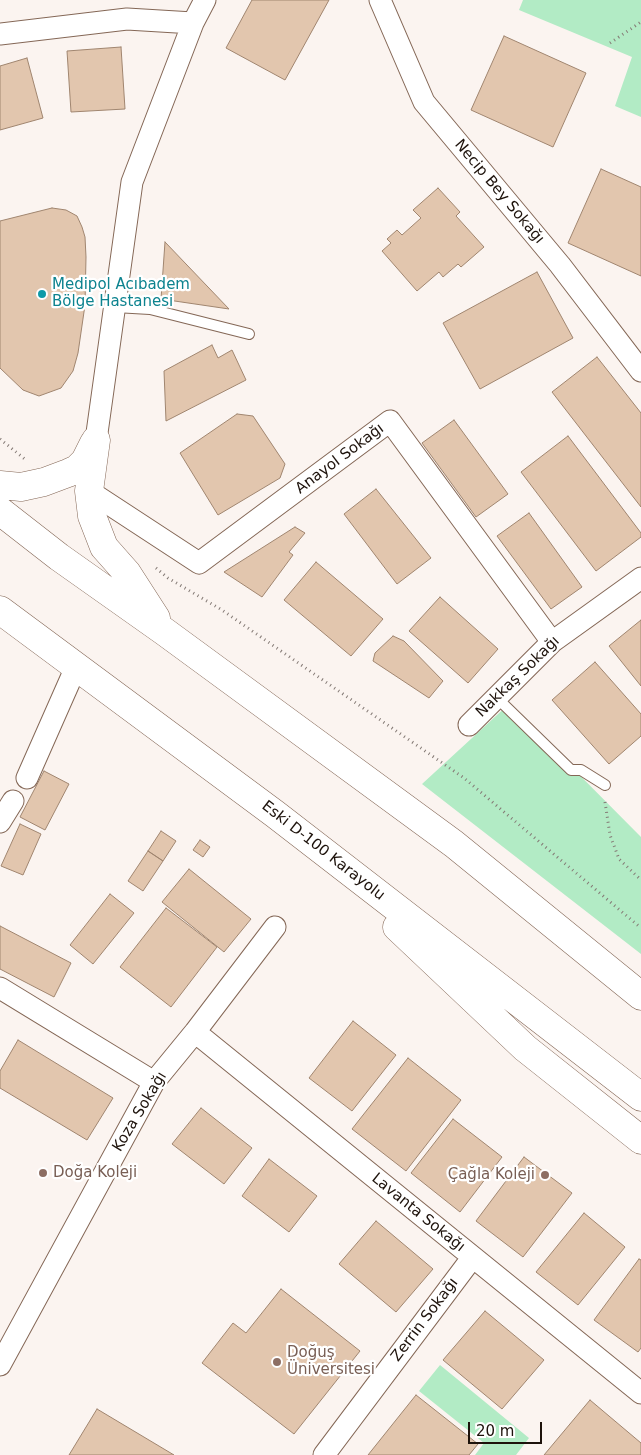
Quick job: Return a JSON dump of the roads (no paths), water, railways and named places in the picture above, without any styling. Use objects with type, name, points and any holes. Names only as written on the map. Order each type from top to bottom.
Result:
[{"type":"highway","points":[[0,485],[21,487],[58,477],[77,469],[85,460],[96,440]]},
{"type":"highway","points":[[96,440],[89,491],[92,516],[104,547],[127,573],[165,632]]},
{"type":"highway","points":[[0,511],[59,557],[165,632],[454,844],[641,996]]},
{"type":"highway","name":"Eski D-100 Karayolu","points":[[0,610],[275,814],[641,1097]]},
{"type":"highway","points":[[275,814],[641,1155]]},
{"type":"highway","points":[[525,1048],[641,1140]]},
{"type":"street","points":[[96,440],[132,182],[192,23],[205,0]]},
{"type":"street","name":"Necip Bey Sokağı","points":[[380,0],[424,102],[560,264],[641,371]]},
{"type":"street","points":[[0,34],[127,19],[192,23]]},
{"type":"street","name":"Anayol Sokağı","points":[[89,491],[199,563],[390,421],[552,642]]},
{"type":"street","name":"Nakkaş Sokağı","points":[[469,725],[552,642],[641,578]]},
{"type":"street","points":[[27,778],[76,667]]},
{"type":"street","points":[[0,822],[13,801]]},
{"type":"street","name":"Koza Sokağı","points":[[0,1365],[154,1082],[276,927]]},
{"type":"street","points":[[0,988],[154,1082]]},
{"type":"street","name":"Lavanta Sokağı","points":[[195,1032],[641,1393]]},
{"type":"street","name":"Zerrin Sokağı","points":[[324,1455],[472,1258]]},
{"type":"lane","points":[[115,307],[150,309],[249,334]]},
{"type":"lane","points":[[496,698],[571,770],[581,770],[604,785]]},
{"type":"place","name":"Medipol Acıbadem Bölge Hastanesi","points":[[42,294]]},
{"type":"place","name":"Doğa Koleji","points":[[43,1173]]},
{"type":"place","name":"Çağla Koleji","points":[[545,1175]]},
{"type":"place","name":"Doğuş Üniversitesi","points":[[277,1362]]}]
